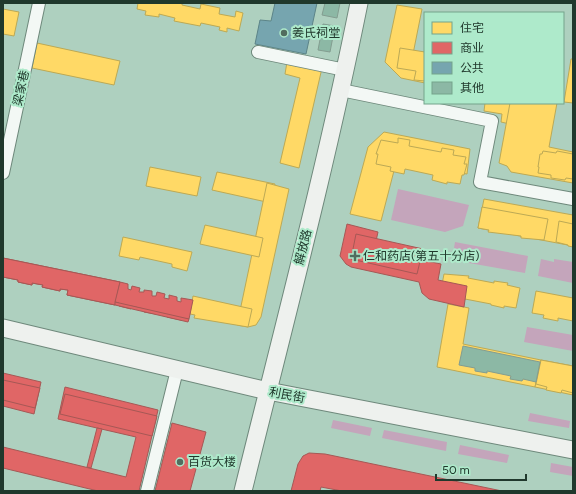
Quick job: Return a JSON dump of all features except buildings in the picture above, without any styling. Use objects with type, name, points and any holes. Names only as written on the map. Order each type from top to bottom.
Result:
[{"type":"street","name":"梁家巷","points":[[3,173],[39,3]]},
{"type":"street","name":"解放路","points":[[243,491],[341,90],[359,3]]},
{"type":"street","points":[[258,52],[345,70]]},
{"type":"street","points":[[341,90],[492,121],[480,182],[573,199]]},
{"type":"street","name":"利民街","points":[[3,328],[268,391],[573,450]]},
{"type":"street","points":[[147,491],[176,370]]},
{"type":"shaded area","points":[[398,189],[469,205],[463,226],[445,232],[391,220]]},
{"type":"shaded area","points":[[455,242],[528,256],[525,273],[452,260]]},
{"type":"shaded area","points":[[541,259],[554,262],[554,259],[573,262],[573,283],[538,276]]},
{"type":"shaded area","points":[[527,327],[573,335],[573,351],[524,342]]},
{"type":"shaded area","points":[[530,413],[570,421],[569,428],[528,421]]},
{"type":"shaded area","points":[[333,420],[372,428],[370,436],[331,428]]},
{"type":"shaded area","points":[[384,430],[447,442],[446,451],[382,438]]},
{"type":"shaded area","points":[[460,445],[509,455],[507,463],[458,454]]},
{"type":"shaded area","points":[[551,463],[573,467],[573,476],[550,472]]},
{"type":"place","name":"姜氏祠堂","points":[[284,33]]},
{"type":"place","name":"仁和药店(第五十分店)","points":[[355,256]]},
{"type":"place","name":"百货大楼","points":[[180,462]]}]
